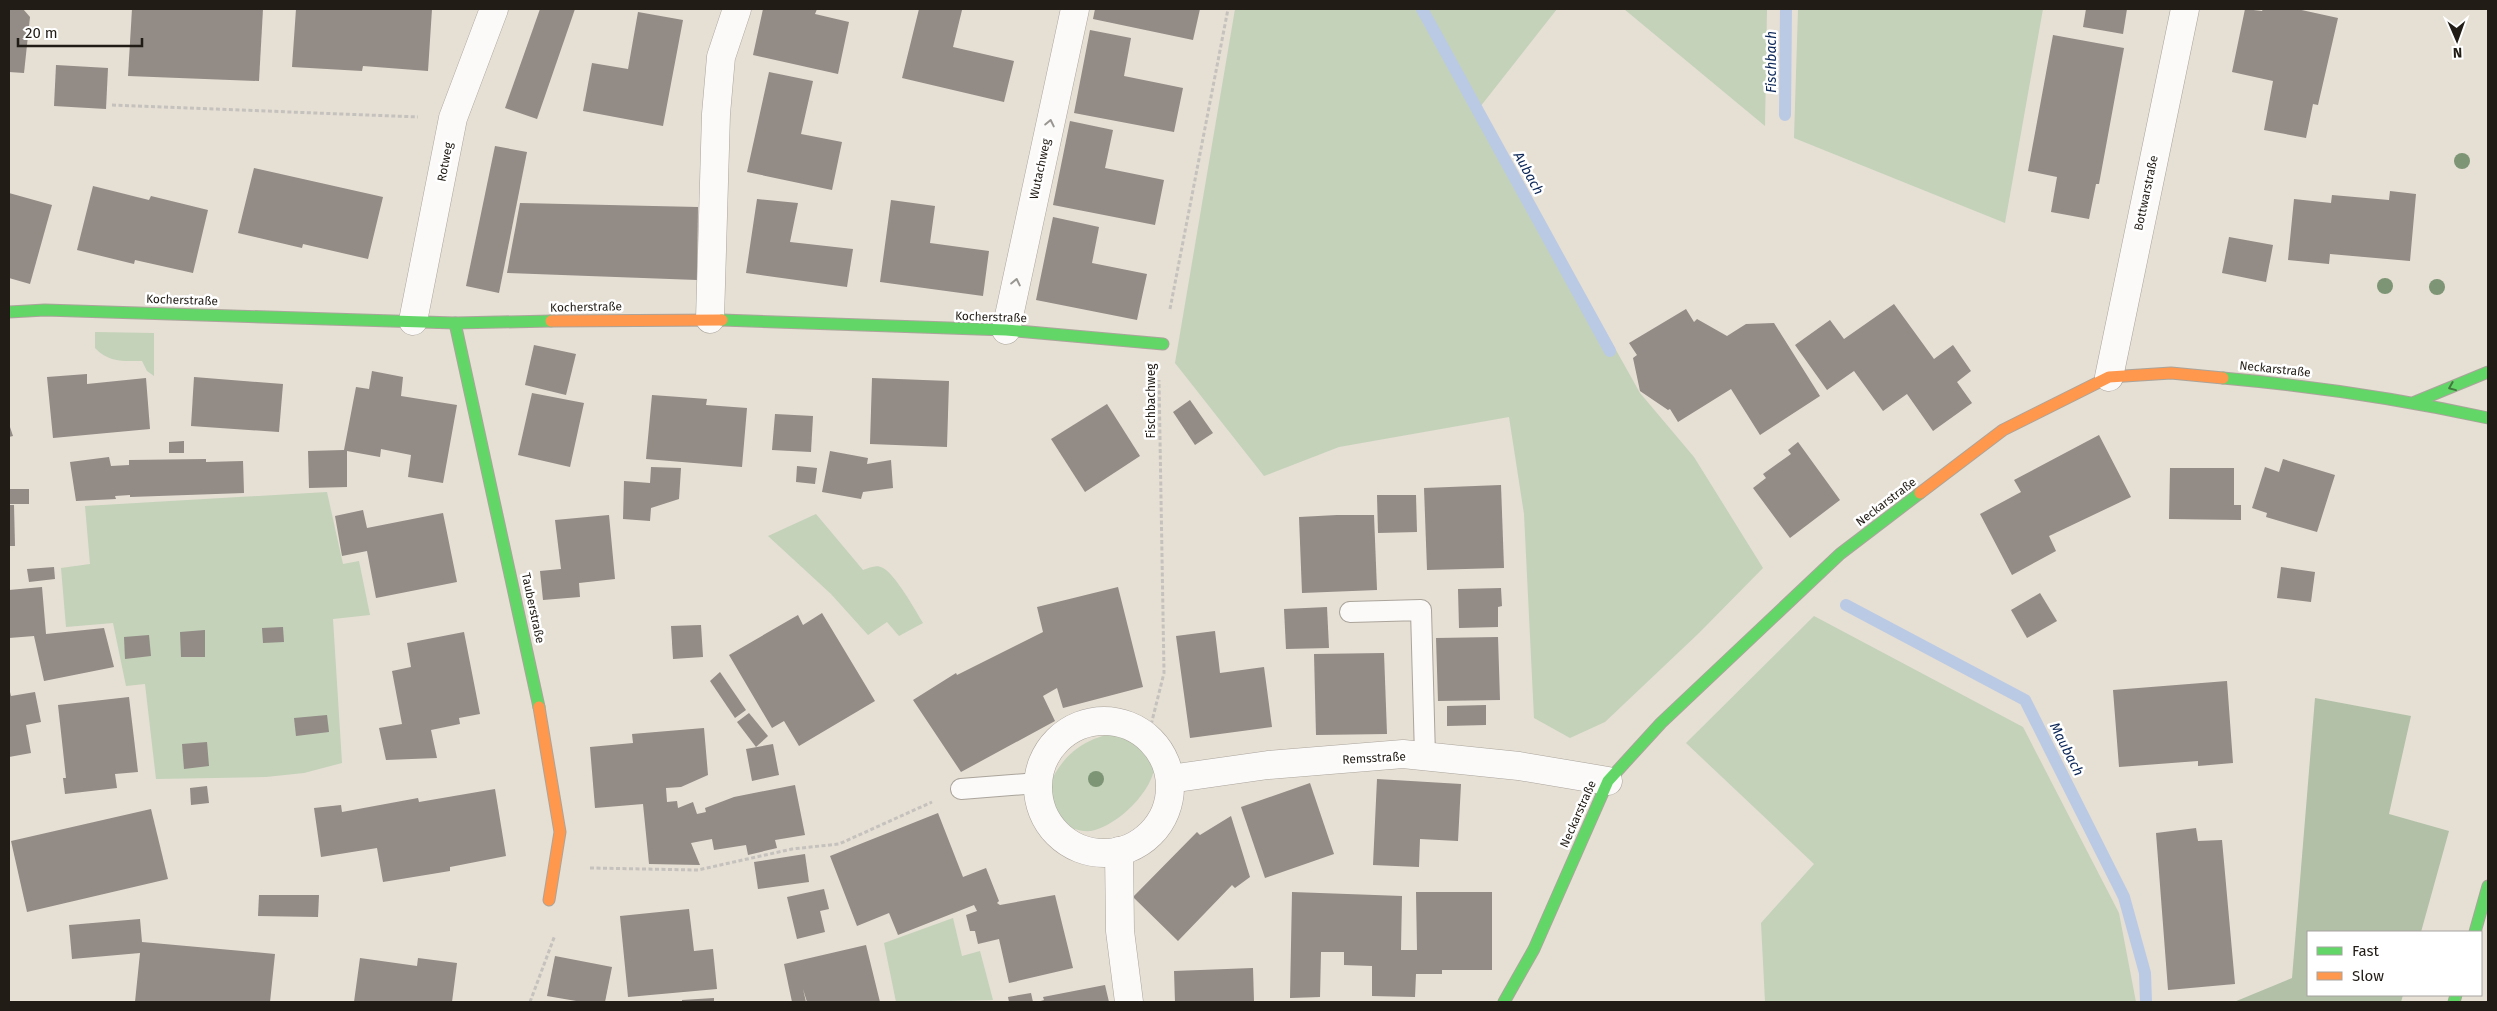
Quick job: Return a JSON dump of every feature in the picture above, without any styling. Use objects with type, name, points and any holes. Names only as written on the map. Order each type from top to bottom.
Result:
[{"type":"street","name":"Rotweg","points":[[413,321],[453,118],[494,9]]},
{"type":"street","points":[[710,319],[716,114],[721,58],[737,9]]},
{"type":"street","name":"Wutachweg","points":[[1006,330],[1075,9]]},
{"type":"street","name":"Bottwarstraße","points":[[2109,377],[2185,9]]},
{"type":"street","name":"Kocherstraße","points":[[9,312],[45,310],[455,323],[710,319],[932,329],[1006,330],[1163,344]]},
{"type":"street","name":"Tauberstraße","points":[[455,323],[536,690],[560,832],[549,900]]},
{"type":"street","points":[[2415,402],[2488,372]]},
{"type":"street","name":"Neckarstraße","points":[[1504,1002],[1534,949],[1608,781],[1661,723],[1840,554],[2003,430],[2109,377],[2172,373],[2291,384],[2415,402],[2488,418]]},
{"type":"street","points":[[1110,720],[1130,726],[1148,737],[1162,756],[1170,779],[1170,795],[1159,824],[1148,837],[1120,851],[1103,853],[1082,849],[1064,839],[1046,817],[1040,804],[1038,783],[1042,763],[1049,751],[1069,730],[1089,722],[1110,720]]},
{"type":"street","name":"Remsstraße","points":[[1170,779],[1268,765],[1403,754],[1519,766],[1608,781]]},
{"type":"street","points":[[1120,851],[1120,931],[1129,1002]]},
{"type":"street","points":[[2475,931],[2488,886]]},
{"type":"lane","points":[[1350,612],[1421,610],[1425,756]]},
{"type":"lane","points":[[961,789],[1038,783]]},
{"type":"path","name":"Fischbachweg","points":[[1148,737],[1164,673],[1159,363],[1228,9]]},
{"type":"path","points":[[112,105],[453,118]]},
{"type":"path","points":[[555,867],[698,870],[792,849],[839,844],[961,789]]},
{"type":"path","points":[[530,1002],[556,933],[549,900]]},
{"type":"green space","points":[[1235,9],[1557,9],[1480,107],[1640,393],[1694,457],[1763,568],[1699,633],[1605,722],[1570,738],[1534,718],[1524,514],[1509,417],[1339,447],[1264,476],[1175,363]]},
{"type":"green space","points":[[1624,9],[1767,9],[1765,126]]},
{"type":"green space","points":[[1798,9],[2043,9],[2005,223],[1794,138]]},
{"type":"green space","points":[[95,332],[154,333],[154,376],[147,371],[142,361],[111,359],[100,353],[95,348]]},
{"type":"green space","points":[[327,492],[343,564],[359,561],[370,615],[333,619],[342,763],[304,773],[266,777],[156,779],[145,684],[126,686],[113,623],[66,627],[61,568],[90,564],[85,506]]},
{"type":"green space","points":[[816,514],[863,570],[878,566],[893,577],[923,623],[899,636],[887,622],[868,635],[831,594],[768,536]]},
{"type":"green space","points":[[1814,616],[2023,727],[2119,913],[2136,1002],[1765,1002],[1761,923],[1814,864],[1686,743]]},
{"type":"green space","points":[[2315,698],[2411,716],[2389,814],[2449,831],[2421,931],[2307,931],[2307,996],[2403,996],[2401,1002],[2234,1002],[2292,978]]},
{"type":"green space","points":[[1117,733],[1130,733],[1147,742],[1155,755],[1154,771],[1136,802],[1106,826],[1091,831],[1078,830],[1058,824],[1047,808],[1046,797],[1050,782],[1066,759],[1074,751],[1094,739]]},
{"type":"green space","points":[[953,918],[962,956],[980,951],[993,1000],[896,1002],[884,943]]},
{"type":"building","points":[[9,9],[23,9],[30,17],[24,73],[9,72]]},
{"type":"building","points":[[132,9],[263,9],[259,81],[128,76]]},
{"type":"building","points":[[296,9],[432,9],[428,71],[363,66],[362,71],[292,67]]},
{"type":"building","points":[[540,9],[575,9],[537,119],[505,108]]},
{"type":"building","points":[[763,9],[817,9],[815,14],[849,22],[838,74],[753,55]]},
{"type":"building","points":[[919,9],[962,10],[953,47],[1014,61],[1004,102],[902,78]]},
{"type":"building","points":[[1095,9],[1200,9],[1193,40],[1093,19]]},
{"type":"building","points":[[2086,9],[2127,9],[2123,34],[2083,27]]},
{"type":"building","points":[[2245,9],[2262,11],[2263,9],[2297,9],[2338,18],[2318,105],[2313,104],[2306,138],[2264,130],[2273,81],[2232,72]]},
{"type":"building","points":[[638,12],[683,20],[663,126],[583,111],[592,63],[628,69]]},
{"type":"building","points":[[1090,30],[1131,38],[1124,76],[1183,88],[1174,132],[1074,113]]},
{"type":"building","points":[[2053,35],[2124,48],[2099,184],[2096,184],[2089,219],[2051,212],[2057,177],[2028,171]]},
{"type":"building","points":[[56,65],[108,68],[106,109],[54,106]]},
{"type":"building","points":[[769,72],[813,81],[801,134],[842,142],[832,190],[747,172]]},
{"type":"building","points":[[1070,121],[1113,130],[1105,168],[1164,180],[1155,225],[1053,205]]},
{"type":"building","points":[[495,146],[527,152],[499,293],[466,286]]},
{"type":"building","points":[[254,168],[383,197],[368,259],[303,244],[302,248],[238,233]]},
{"type":"building","points":[[93,186],[149,200],[151,196],[208,210],[193,273],[135,260],[134,264],[77,250]]},
{"type":"building","points":[[2390,191],[2416,194],[2410,261],[2330,254],[2329,264],[2288,260],[2294,199],[2331,203],[2332,195],[2389,200]]},
{"type":"building","points":[[9,193],[52,205],[30,284],[9,278]]},
{"type":"building","points":[[757,199],[798,203],[790,242],[853,249],[847,287],[746,273]]},
{"type":"building","points":[[891,200],[935,206],[930,243],[989,251],[983,296],[880,282]]},
{"type":"building","points":[[520,203],[698,207],[697,280],[507,273]]},
{"type":"building","points":[[1053,217],[1099,227],[1092,263],[1147,274],[1137,320],[1036,300]]},
{"type":"building","points":[[2229,237],[2273,245],[2266,282],[2222,273]]},
{"type":"building","points":[[1894,304],[1934,359],[1953,345],[1971,371],[1957,382],[1972,403],[1933,431],[1907,394],[1883,411],[1854,371],[1827,390],[1795,345],[1830,320],[1844,339]]},
{"type":"building","points":[[1686,309],[1694,322],[1697,319],[1727,336],[1746,324],[1774,323],[1820,396],[1760,435],[1731,389],[1678,422],[1670,409],[1668,410],[1640,391],[1633,358],[1637,355],[1629,343]]},
{"type":"building","points":[[534,345],[576,354],[566,395],[525,385]]},
{"type":"building","points":[[372,371],[403,377],[401,396],[457,405],[443,483],[408,477],[411,455],[381,449],[380,457],[347,451],[347,487],[309,488],[308,451],[344,450],[356,387],[369,389]]},
{"type":"building","points":[[87,374],[87,384],[146,378],[150,429],[53,438],[47,377]]},
{"type":"building","points":[[194,377],[283,384],[279,432],[191,426]]},
{"type":"building","points":[[872,378],[949,381],[947,447],[870,444]]},
{"type":"building","points":[[532,393],[584,403],[570,467],[518,455]]},
{"type":"building","points":[[652,395],[707,399],[706,405],[747,408],[742,467],[646,459]]},
{"type":"building","points":[[1190,400],[1213,433],[1195,445],[1173,412]]},
{"type":"building","points":[[1107,404],[1140,456],[1085,492],[1051,439]]},
{"type":"building","points":[[775,414],[813,416],[811,452],[772,450]]},
{"type":"building","points":[[9,424],[13,436],[9,437]]},
{"type":"building","points":[[2099,435],[2131,497],[2049,536],[2056,551],[2012,575],[1980,514],[2021,492],[2014,480]]},
{"type":"building","points":[[184,441],[184,453],[169,453],[169,442]]},
{"type":"building","points":[[1798,442],[1840,500],[1790,538],[1753,488],[1766,478],[1763,474],[1791,454],[1788,450]]},
{"type":"building","points":[[830,451],[868,458],[867,464],[891,460],[893,488],[863,492],[861,499],[822,492]]},
{"type":"building","points":[[109,457],[111,466],[129,465],[129,460],[206,459],[206,462],[243,461],[244,493],[130,497],[130,495],[115,496],[116,499],[76,501],[70,462]]},
{"type":"building","points":[[2283,459],[2335,475],[2317,532],[2266,517],[2267,513],[2252,508],[2265,467],[2279,472]]},
{"type":"building","points":[[797,466],[817,468],[815,484],[796,482]]},
{"type":"building","points":[[651,467],[681,468],[679,499],[651,508],[650,521],[623,519],[624,481],[650,483]]},
{"type":"building","points":[[2170,468],[2234,468],[2234,505],[2241,505],[2241,520],[2169,519]]},
{"type":"building","points":[[1501,485],[1504,568],[1427,570],[1424,488]]},
{"type":"building","points":[[9,489],[29,489],[29,504],[9,504]]},
{"type":"building","points":[[1377,495],[1416,495],[1417,532],[1378,533]]},
{"type":"building","points":[[9,505],[14,505],[15,546],[9,546]]},
{"type":"building","points":[[363,510],[367,528],[443,513],[457,582],[376,598],[367,551],[342,556],[335,516]]},
{"type":"building","points":[[609,515],[615,579],[579,583],[580,597],[543,600],[540,571],[561,569],[555,520]]},
{"type":"building","points":[[1374,515],[1377,590],[1302,593],[1299,517]]},
{"type":"building","points":[[54,567],[55,579],[29,582],[27,569]]},
{"type":"building","points":[[2281,567],[2315,572],[2311,602],[2277,598]]},
{"type":"building","points":[[42,587],[46,634],[104,628],[114,667],[44,681],[34,636],[9,638],[9,590]]},
{"type":"building","points":[[1118,587],[1143,687],[1063,708],[1057,688],[1043,696],[1055,721],[961,772],[913,700],[956,673],[957,675],[1043,632],[1037,607]]},
{"type":"building","points":[[1501,588],[1502,606],[1498,607],[1498,627],[1459,628],[1458,589]]},
{"type":"building","points":[[2040,593],[2057,621],[2027,638],[2011,610]]},
{"type":"building","points":[[1327,607],[1329,648],[1286,649],[1284,609]]},
{"type":"building","points":[[822,613],[875,701],[799,746],[784,721],[772,728],[729,655],[798,615],[803,625]]},
{"type":"building","points":[[701,625],[703,657],[673,659],[671,626]]},
{"type":"building","points":[[283,627],[284,642],[263,643],[262,628]]},
{"type":"building","points":[[205,630],[205,657],[181,657],[180,632]]},
{"type":"building","points":[[1215,631],[1220,673],[1264,667],[1272,727],[1190,738],[1176,636]]},
{"type":"building","points":[[464,632],[480,714],[459,718],[460,724],[431,730],[437,758],[386,760],[379,728],[402,724],[392,671],[411,667],[407,643]]},
{"type":"building","points":[[149,635],[151,656],[125,659],[124,637]]},
{"type":"building","points":[[1498,637],[1500,700],[1438,701],[1436,638]]},
{"type":"building","points":[[1384,653],[1387,734],[1316,735],[1314,654]]},
{"type":"building","points":[[720,672],[746,710],[735,718],[710,681]]},
{"type":"building","points":[[2227,681],[2233,763],[2198,766],[2198,761],[2119,767],[2113,690]]},
{"type":"building","points":[[9,688],[11,696],[35,692],[41,722],[26,725],[31,753],[9,757]]},
{"type":"building","points":[[129,697],[138,772],[115,774],[117,788],[65,794],[63,778],[66,778],[58,705]]},
{"type":"building","points":[[1486,705],[1486,725],[1447,726],[1447,706]]},
{"type":"building","points":[[749,713],[768,736],[756,747],[737,722]]},
{"type":"building","points":[[327,715],[329,732],[296,736],[294,718]]},
{"type":"building","points":[[704,728],[708,775],[681,787],[666,788],[667,802],[677,801],[678,808],[693,802],[697,814],[706,812],[705,808],[734,797],[795,785],[805,835],[775,840],[777,848],[748,855],[746,845],[714,850],[712,839],[691,843],[700,865],[649,864],[643,804],[595,808],[590,747],[633,743],[632,734]]},
{"type":"building","points":[[207,742],[209,766],[184,769],[182,744]]},
{"type":"building","points":[[773,744],[779,775],[752,781],[746,749]]},
{"type":"building","points":[[1377,779],[1461,784],[1458,841],[1420,839],[1419,867],[1373,865]]},
{"type":"building","points":[[1310,783],[1334,854],[1265,878],[1241,807]]},
{"type":"building","points":[[207,786],[209,803],[191,805],[190,788]]},
{"type":"building","points":[[495,789],[506,856],[450,867],[450,871],[383,882],[377,848],[321,857],[314,808],[341,805],[342,812],[418,798],[419,802]]},
{"type":"building","points":[[151,809],[168,879],[27,912],[11,841]]},
{"type":"building","points":[[938,813],[963,877],[986,868],[999,901],[997,903],[1000,905],[1055,895],[1073,968],[1009,983],[999,939],[978,944],[975,931],[970,931],[966,915],[977,911],[974,905],[898,935],[889,913],[857,926],[830,856]]},
{"type":"building","points":[[1231,816],[1250,877],[1235,888],[1232,885],[1178,941],[1133,897],[1197,832],[1200,835]]},
{"type":"building","points":[[2196,828],[2198,841],[2222,840],[2235,984],[2168,990],[2156,833]]},
{"type":"building","points":[[805,854],[809,882],[758,889],[754,862]]},
{"type":"building","points":[[824,889],[829,909],[820,911],[825,932],[797,939],[787,897]]},
{"type":"building","points":[[1292,892],[1402,896],[1401,950],[1417,950],[1416,892],[1492,892],[1492,970],[1442,970],[1442,974],[1416,974],[1415,997],[1372,996],[1372,966],[1344,965],[1344,952],[1321,952],[1320,997],[1290,998]]},
{"type":"building","points":[[259,895],[319,895],[318,917],[258,916]]},
{"type":"building","points":[[689,909],[694,951],[713,949],[717,989],[628,997],[620,916]]},
{"type":"building","points":[[140,919],[142,942],[275,954],[270,1002],[135,1002],[140,953],[72,959],[69,925]]},
{"type":"building","points":[[866,945],[880,1002],[807,1002],[803,989],[806,1002],[792,1002],[784,964]]},
{"type":"building","points":[[555,956],[612,967],[605,1002],[582,1002],[547,996]]},
{"type":"building","points":[[360,958],[417,966],[418,958],[457,963],[452,1002],[354,1002]]},
{"type":"building","points":[[1253,968],[1254,1002],[1175,1002],[1174,971]]},
{"type":"building","points":[[1105,985],[1109,1002],[1037,1002],[1044,1000],[1043,997]]},
{"type":"building","points":[[1031,993],[1033,1002],[1009,1002],[1008,997]]},
{"type":"building","points":[[714,998],[714,1002],[682,1002],[682,1000]]},
{"type":"waterway","name":"Aubach","points":[[1422,9],[1610,351]]},
{"type":"waterway","name":"Fischbach","points":[[1785,115],[1786,9]]},
{"type":"waterway","name":"Maubach","points":[[1846,605],[2025,700],[2124,897],[2145,973],[2146,1002]]},
{"type":"traffic: fast","points":[[9,312],[45,310],[455,323],[551,321]]},
{"type":"traffic: fast","points":[[722,320],[1006,330],[1163,344]]},
{"type":"traffic: fast","points":[[455,323],[539,707]]},
{"type":"traffic: fast","points":[[2415,402],[2488,372]]},
{"type":"traffic: fast","points":[[2223,378],[2356,394],[2488,418]]},
{"type":"traffic: fast","points":[[1504,1002],[1534,949],[1608,781],[1661,723],[1840,554],[1920,493]]},
{"type":"traffic: fast","points":[[2475,931],[2488,886]]},
{"type":"traffic: fast","points":[[2454,1002],[2456,996]]},
{"type":"traffic: slow","points":[[551,321],[722,320]]},
{"type":"traffic: slow","points":[[1920,493],[2003,430],[2109,377],[2171,373],[2223,378]]},
{"type":"traffic: slow","points":[[539,707],[560,832],[549,900]]}]
